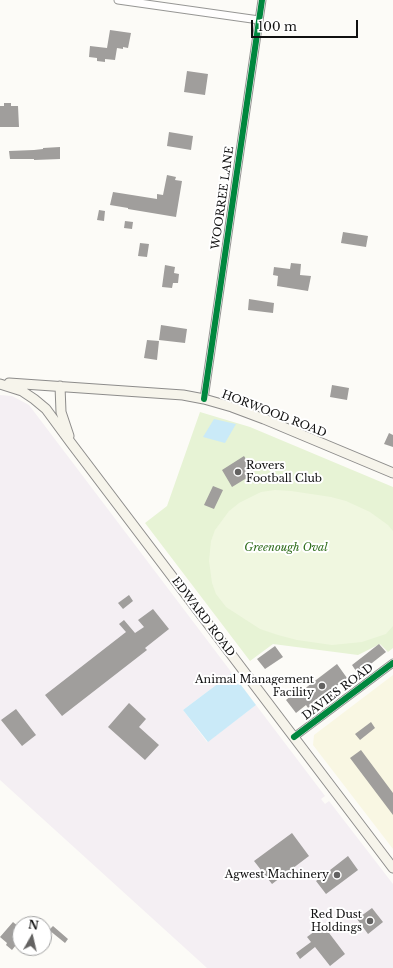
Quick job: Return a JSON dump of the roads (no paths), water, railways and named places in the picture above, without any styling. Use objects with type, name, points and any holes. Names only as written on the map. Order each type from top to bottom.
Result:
[{"type":"main road","name":"HORWOOD ROAD","points":[[0,384],[60,386],[183,395],[204,399],[232,407],[264,419],[393,473]]},
{"type":"main road","name":"EDWARD ROAD","points":[[0,384],[22,391],[34,398],[46,409],[393,868]]},
{"type":"main road","name":"EDWARD ROAD","points":[[60,386],[62,412],[71,443]]},
{"type":"street","points":[[118,0],[260,20]]},
{"type":"street","name":"WOORREE LANE","points":[[204,399],[262,0]]},
{"type":"street","name":"DAVIES ROAD","points":[[294,737],[393,663]]},
{"type":"water","points":[[214,419],[236,424],[225,443],[203,437]]},
{"type":"water","points":[[232,673],[256,705],[208,742],[183,710]]},
{"type":"place","name":"Rovers Football Club","points":[[238,472]]},
{"type":"place","name":"Animal Management Facility","points":[[322,686]]},
{"type":"place","name":"Agwest Machinery","points":[[337,875]]},
{"type":"place","name":"Red Dust Holdings","points":[[370,921]]},
{"type":"park label","name":"Greenough Oval","points":[[286,548]]}]
